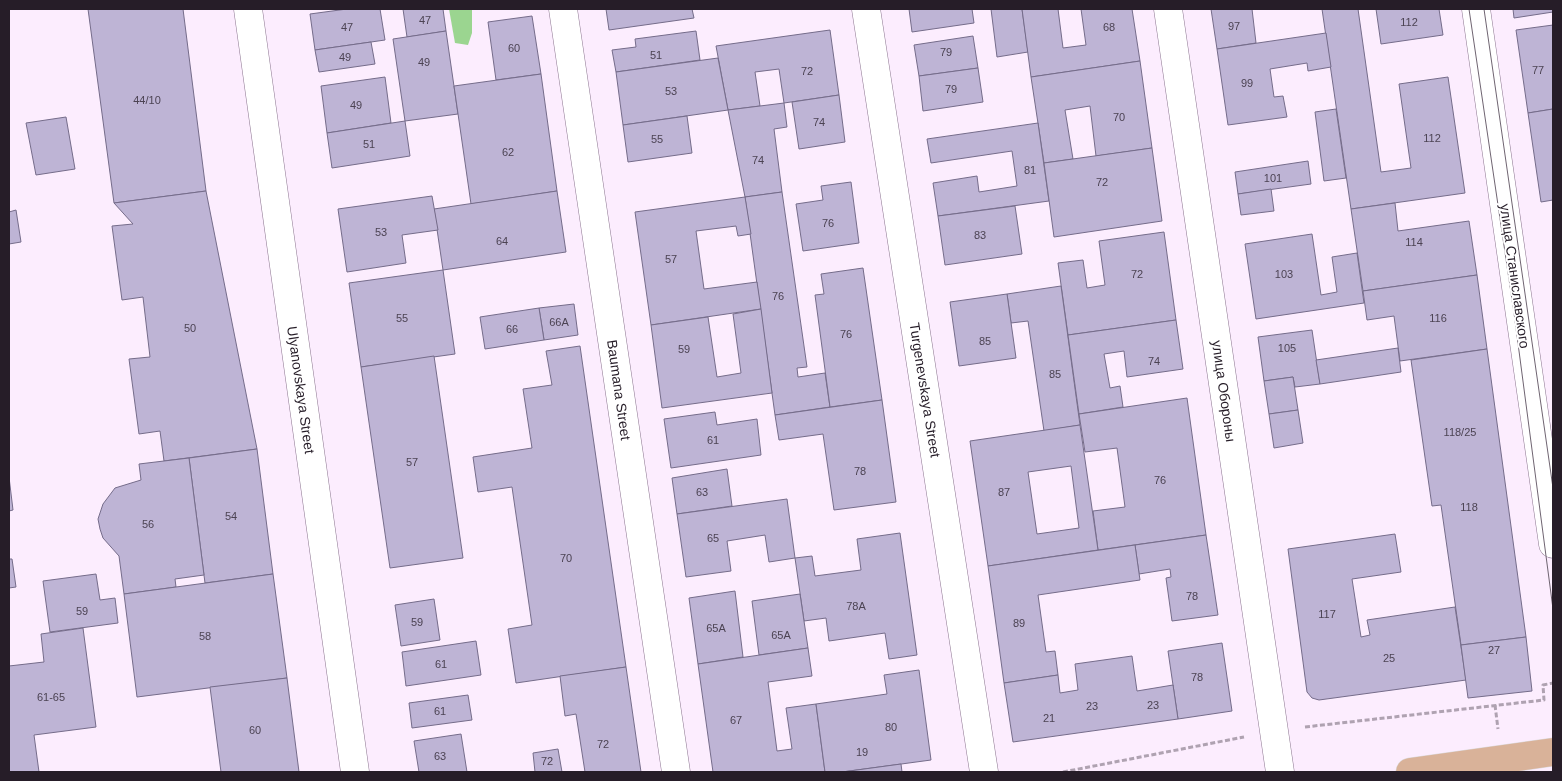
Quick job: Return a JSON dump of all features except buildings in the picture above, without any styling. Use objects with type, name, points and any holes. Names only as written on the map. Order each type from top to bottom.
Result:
[{"type":"main road","points":[[1410,772],[1553,752]]},
{"type":"street","name":"Ulyanovskaya Street","points":[[248,9],[354,772]]},
{"type":"street","name":"Baumana Street","points":[[563,9],[676,772]]},
{"type":"street","name":"Turgenevskaya Street","points":[[866,9],[984,772]]},
{"type":"street","name":"улица Обороны","points":[[1168,9],[1280,772]]},
{"type":"street","name":"улица Станиславского","points":[[1476,9],[1553,544]]},
{"type":"path","points":[[1063,772],[1273,731],[1544,700],[1543,685],[1553,683]]},
{"type":"green space","points":[[449,9],[472,9],[472,33],[468,45],[455,43]]},
{"type":"tram line","points":[[1469,9],[1514,313],[1553,609]]},
{"type":"tram line","points":[[1484,9],[1553,488]]}]
